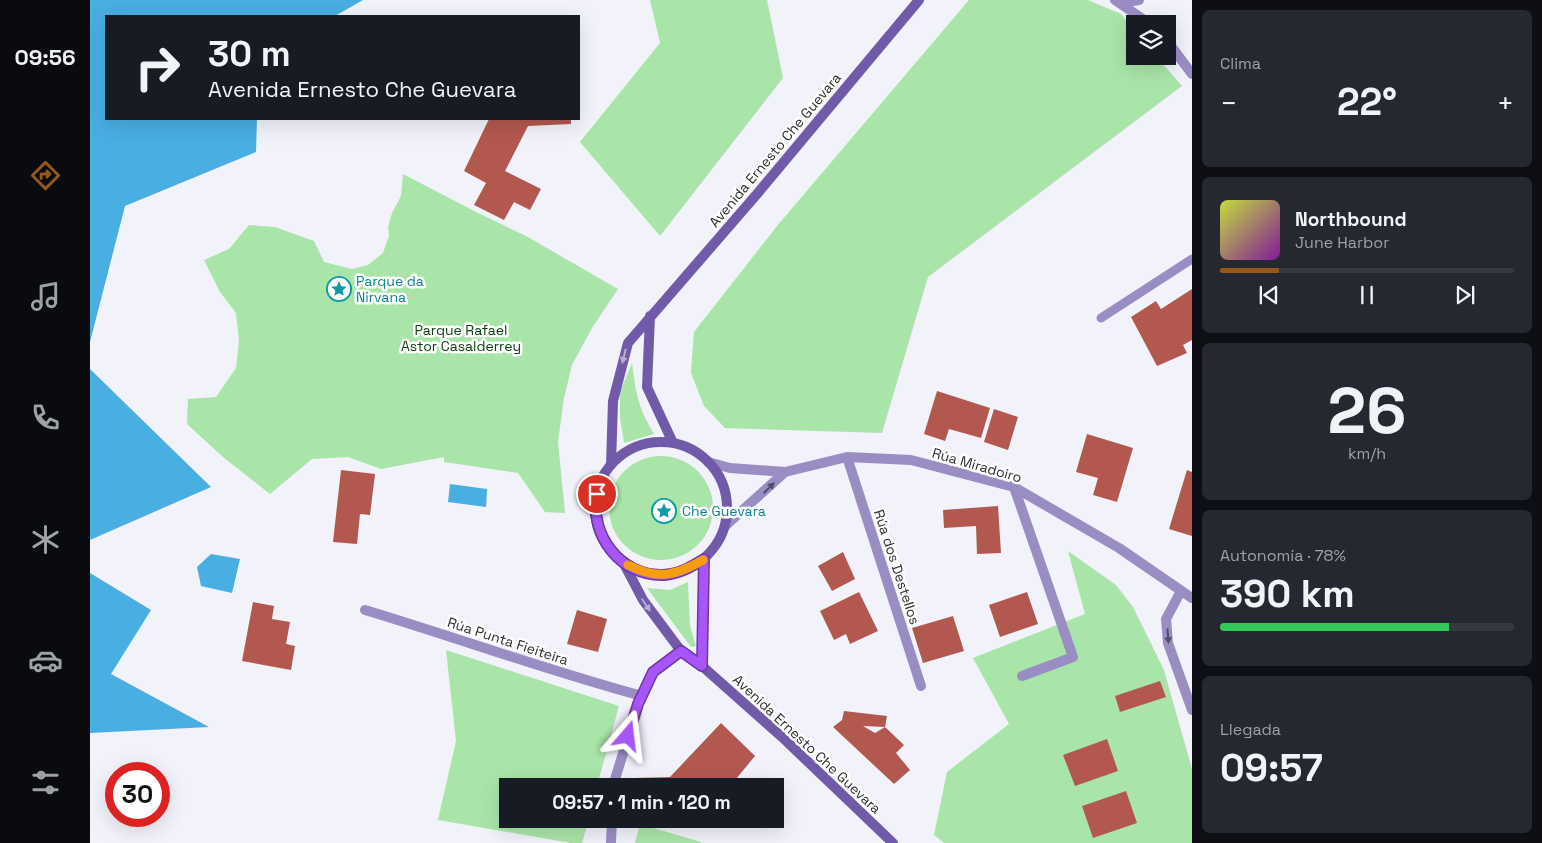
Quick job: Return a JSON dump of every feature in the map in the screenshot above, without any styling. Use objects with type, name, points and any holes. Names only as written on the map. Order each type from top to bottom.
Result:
[{"type":"main road","name":"Avenida Ernesto Che Guevara","points":[[611,465],[613,402],[628,342],[757,194],[919,0]]},
{"type":"main road","points":[[650,316],[647,387],[673,443]]},
{"type":"main road","points":[[650,443],[673,443],[692,449],[708,462],[719,476],[726,492],[728,509],[725,526],[717,544],[704,559],[685,570],[664,575],[642,572],[623,562],[607,547],[597,527],[595,505],[599,484],[611,465],[628,450],[650,443]]},
{"type":"main road","points":[[702,666],[704,559]]},
{"type":"main road","name":"Avenida Ernesto Che Guevara","points":[[623,562],[643,600],[681,651],[702,666],[782,737],[893,843]]},
{"type":"street","points":[[1118,2],[1139,0]]},
{"type":"street","points":[[1118,2],[1137,15]]},
{"type":"street","points":[[1176,53],[1192,74]]},
{"type":"street","name":"Rúa Miradoiro","points":[[708,462],[730,468],[785,472],[847,457],[911,460],[1014,487],[1119,548],[1192,598]]},
{"type":"street","name":"Rúa dos Destellos","points":[[847,457],[921,686]]},
{"type":"street","name":"Rúa Miradoiro","points":[[725,526],[785,472]]},
{"type":"street","points":[[1014,487],[1073,657],[1022,676]]},
{"type":"street","points":[[1181,591],[1166,619],[1168,643],[1192,710]]},
{"type":"street","name":"Rúa Punta Fieiteira","points":[[365,610],[454,637],[545,668],[642,696]]},
{"type":"street","points":[[616,778],[642,696],[653,672],[681,651]]},
{"type":"street","points":[[611,843],[612,828]]},
{"type":"lane","points":[[1101,318],[1192,259]]},
{"type":"green space","points":[[650,0],[767,0],[783,78],[660,236],[580,142],[660,43]]},
{"type":"green space","points":[[969,0],[1088,0],[1121,14],[1126,20],[1126,65],[1164,65],[1182,86],[928,277],[882,433],[725,428],[704,406],[691,373],[694,332],[777,226]]},
{"type":"green space","name":"Parque Rafael Astor Casalderrey","points":[[403,174],[526,236],[618,289],[592,328],[572,365],[564,398],[558,442],[565,513],[545,512],[518,473],[444,462],[444,457],[381,469],[348,457],[312,459],[270,494],[223,457],[187,424],[188,399],[216,397],[236,368],[239,341],[236,313],[220,292],[204,260],[229,249],[249,225],[275,227],[314,241],[324,262],[352,269],[368,265],[383,253],[389,236],[388,227],[392,213],[401,196]]},
{"type":"green space","points":[[632,363],[638,400],[654,434],[624,443],[620,418],[620,392]]},
{"type":"green space","points":[[661,456],[681,460],[690,464],[698,471],[705,479],[709,488],[713,508],[709,528],[705,537],[698,545],[690,552],[681,556],[661,560],[641,556],[632,552],[624,545],[617,537],[613,528],[609,508],[613,488],[617,479],[624,471],[632,464],[641,460]]},
{"type":"green space","points":[[1068,551],[1116,585],[1133,607],[1164,670],[1192,769],[1192,843],[944,843],[934,835],[947,772],[1009,724],[973,658],[1085,614]]},
{"type":"green space","points":[[688,582],[690,626],[696,646],[691,647],[647,588],[670,590]]},
{"type":"green space","points":[[446,650],[619,706],[599,778],[499,778],[499,828],[586,828],[582,843],[571,843],[438,820],[456,741]]},
{"type":"green space","points":[[639,828],[654,828],[701,842],[701,843],[635,843]]},
{"type":"water","points":[[90,0],[363,0],[337,15],[105,15],[105,120],[257,120],[256,152],[125,206],[90,342]]},
{"type":"water","points":[[90,369],[211,487],[90,540]]},
{"type":"water","points":[[450,484],[487,489],[486,507],[448,502]]},
{"type":"water","points":[[211,554],[240,559],[232,593],[201,586],[197,567]]},
{"type":"water","points":[[90,573],[151,610],[111,674],[209,727],[90,733]]},
{"type":"building","points":[[489,120],[571,120],[571,124],[528,126],[505,171],[541,189],[530,210],[514,202],[504,220],[474,205],[486,183],[464,171]]},
{"type":"building","points":[[1192,289],[1192,340],[1183,345],[1187,353],[1157,366],[1131,317],[1156,301],[1161,309]]},
{"type":"building","points":[[937,391],[990,408],[981,438],[949,429],[945,441],[924,434]]},
{"type":"building","points":[[994,409],[1018,417],[1008,450],[984,442]]},
{"type":"building","points":[[1087,434],[1133,448],[1117,502],[1093,495],[1098,478],[1076,472]]},
{"type":"building","points":[[341,470],[375,474],[370,515],[360,514],[357,544],[333,542]]},
{"type":"building","points":[[1187,470],[1192,472],[1192,536],[1169,529]]},
{"type":"building","points":[[998,506],[1001,553],[977,554],[976,526],[944,528],[943,510]]},
{"type":"building","points":[[843,552],[855,579],[832,591],[818,566]]},
{"type":"building","points":[[859,592],[878,631],[850,644],[846,634],[834,640],[820,611]]},
{"type":"building","points":[[1027,592],[1038,624],[1000,637],[989,605]]},
{"type":"building","points":[[253,602],[274,606],[272,619],[290,622],[286,644],[295,646],[291,670],[242,661]]},
{"type":"building","points":[[577,610],[607,619],[598,652],[567,644]]},
{"type":"building","points":[[953,616],[964,651],[923,663],[912,628]]},
{"type":"building","points":[[1160,681],[1166,697],[1120,712],[1115,696]]},
{"type":"building","points":[[844,711],[887,716],[885,727],[904,745],[896,753],[910,770],[894,784],[833,727],[842,720]],"holes":[[[863,726],[885,727],[875,733]]]},
{"type":"building","points":[[721,723],[755,756],[737,778],[635,778],[670,777]]},
{"type":"building","points":[[1107,739],[1118,771],[1075,786],[1063,755]]},
{"type":"building","points":[[1126,791],[1137,823],[1093,838],[1082,806]]},
{"type":"slow traffic","points":[[628,565],[642,572],[664,575],[685,570],[703,560]]},
{"type":"place","name":"Parque da Nirvana","points":[[339,289]]},
{"type":"place","name":"Che Guevara","points":[[664,511]]},
{"type":"route","points":[[597,494],[595,505],[597,527],[607,547],[623,562],[642,572],[664,575],[685,570],[704,559],[702,666],[681,651],[653,672],[638,704],[628,736]]}]
